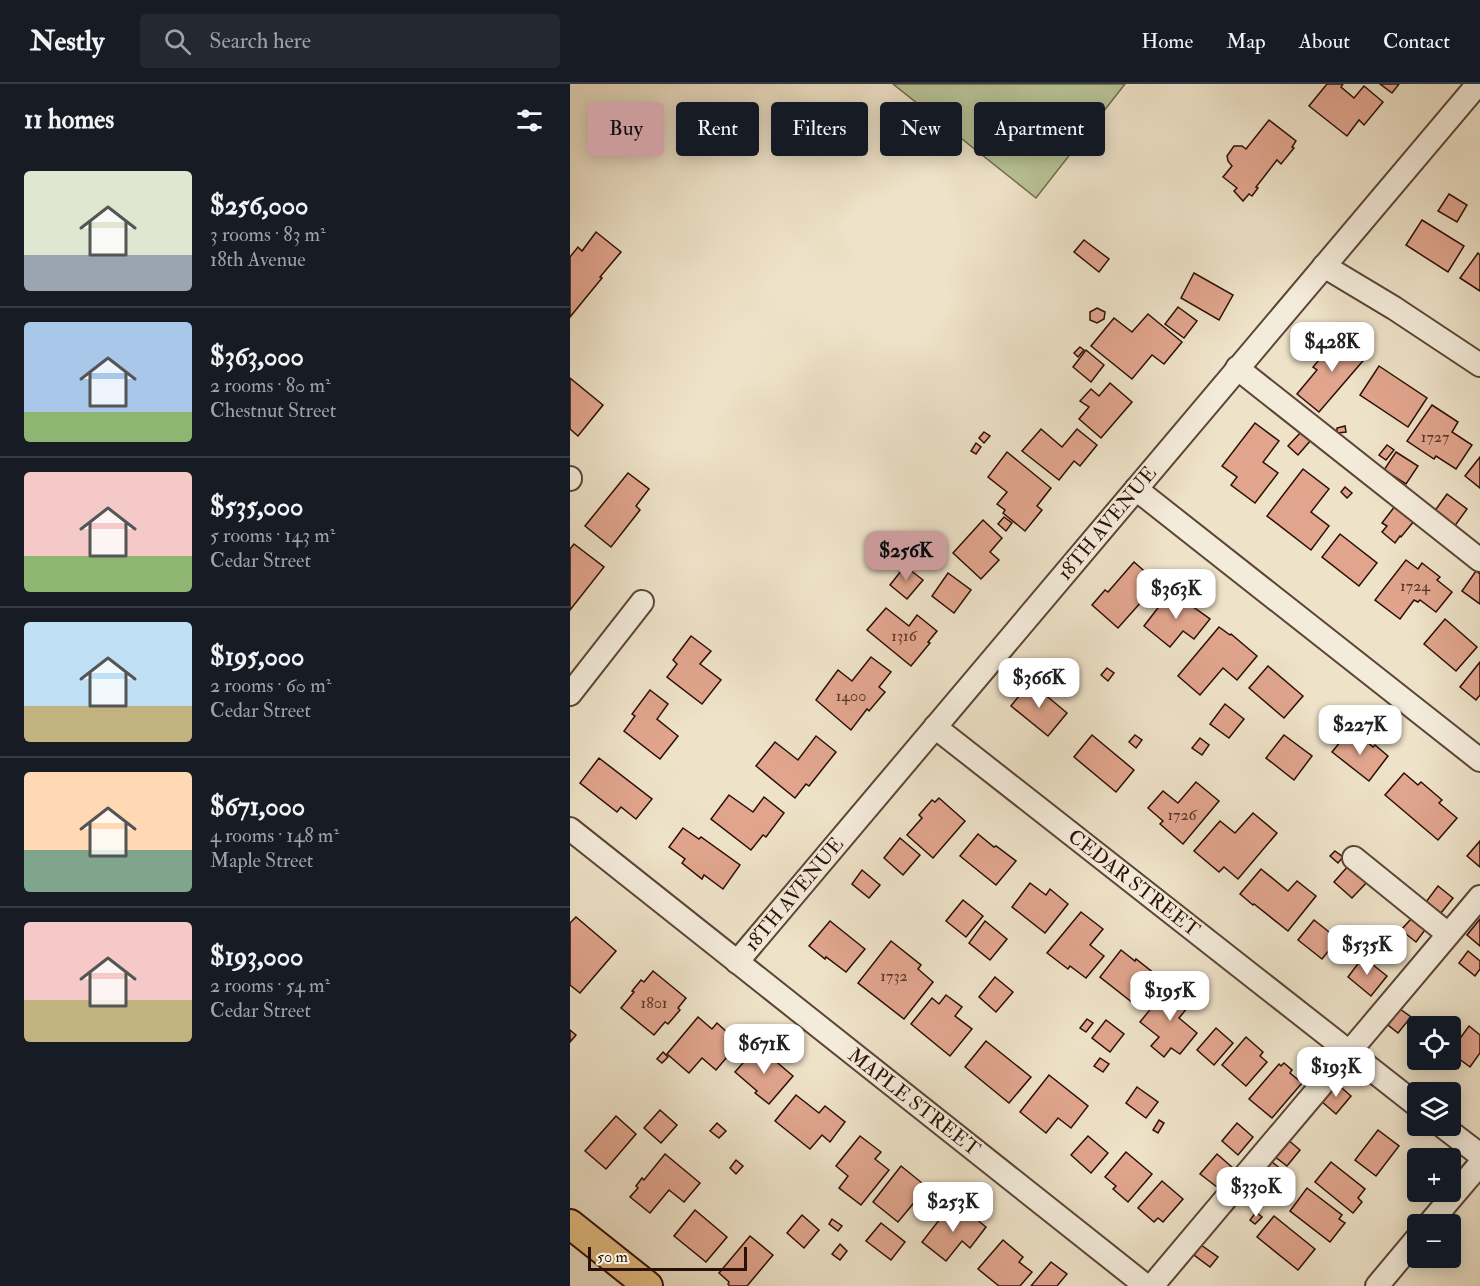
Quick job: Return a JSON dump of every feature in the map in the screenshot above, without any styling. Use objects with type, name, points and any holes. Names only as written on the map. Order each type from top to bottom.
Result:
[{"type":"main road","points":[[570,1224],[648,1286]]},
{"type":"street","name":"18TH AVENUE","points":[[737,962],[1478,84]]},
{"type":"street","points":[[1324,266],[1394,308],[1480,365]]},
{"type":"street","points":[[1238,368],[1480,560]]},
{"type":"street","points":[[1136,489],[1480,760]]},
{"type":"street","points":[[570,694],[642,602]]},
{"type":"street","name":"CEDAR STREET","points":[[935,727],[1407,1097]]},
{"type":"street","name":"MAPLE STREET","points":[[570,829],[1146,1286]]},
{"type":"street","points":[[1354,858],[1448,934]]},
{"type":"street","points":[[1152,1286],[1480,897]]},
{"type":"street","points":[[1455,1136],[1480,1155]]},
{"type":"street","points":[[1438,1214],[1480,1164]]},
{"type":"street","points":[[1377,1286],[1407,1251]]},
{"type":"green space","points":[[893,84],[1125,84],[1105,110],[1105,102],[974,102],[974,149],[962,139],[962,102],[916,102]]},
{"type":"green space","points":[[983,156],[1069,156],[1036,198]]},
{"type":"building","points":[[1327,84],[1343,84],[1341,87],[1354,98],[1364,86],[1383,102],[1364,125],[1359,120],[1347,136],[1309,106]]},
{"type":"building","points":[[1380,84],[1399,84],[1392,93]]},
{"type":"building","points":[[1269,120],[1296,141],[1292,147],[1294,148],[1281,164],[1277,160],[1256,187],[1258,188],[1252,196],[1249,194],[1243,201],[1234,191],[1237,188],[1223,177],[1232,166],[1227,156],[1234,146],[1242,146],[1246,149]]},
{"type":"building","points":[[1449,194],[1467,205],[1457,222],[1438,211]]},
{"type":"building","points":[[1422,220],[1464,246],[1448,272],[1406,245]]},
{"type":"building","points":[[596,232],[621,252],[570,317],[570,257],[578,247],[582,251]]},
{"type":"building","points":[[1084,240],[1109,259],[1099,272],[1074,252]]},
{"type":"building","points":[[1478,253],[1480,255],[1480,291],[1460,278]]},
{"type":"building","points":[[1194,273],[1233,295],[1219,320],[1181,298]]},
{"type":"building","points":[[1178,307],[1197,321],[1184,338],[1165,324]]},
{"type":"building","points":[[1097,308],[1105,312],[1104,319],[1097,323],[1090,320],[1090,312]]},
{"type":"building","points":[[1148,314],[1182,342],[1164,364],[1152,355],[1132,379],[1091,346],[1114,318],[1132,332]]},
{"type":"building","points":[[1345,336],[1368,355],[1319,412],[1297,394],[1317,370],[1313,367],[1328,349],[1332,352]]},
{"type":"building","points":[[1080,347],[1084,350],[1078,357],[1074,353]]},
{"type":"building","points":[[1086,350],[1104,365],[1091,382],[1073,367]]},
{"type":"building","points":[[1379,366],[1427,398],[1408,427],[1360,395]]},
{"type":"building","points":[[570,378],[603,405],[578,436],[570,429]]},
{"type":"building","points":[[1110,383],[1132,402],[1101,438],[1079,419],[1089,407],[1080,401],[1091,389],[1099,396]]},
{"type":"building","points":[[1432,405],[1458,422],[1452,432],[1472,445],[1456,469],[1436,456],[1434,459],[1407,441]]},
{"type":"building","points":[[1255,423],[1279,441],[1263,462],[1278,473],[1255,503],[1231,485],[1237,477],[1222,466]]},
{"type":"building","points":[[1345,426],[1346,432],[1337,433],[1337,428]]},
{"type":"building","points":[[1041,429],[1062,447],[1077,429],[1097,445],[1080,466],[1074,461],[1059,480],[1022,451]]},
{"type":"building","points":[[984,432],[990,436],[984,443],[979,438]]},
{"type":"building","points":[[1301,432],[1311,440],[1298,455],[1288,446]]},
{"type":"building","points":[[976,443],[981,447],[976,454],[971,451]]},
{"type":"building","points":[[1387,445],[1394,450],[1386,460],[1379,455]]},
{"type":"building","points":[[1007,452],[1051,488],[1037,506],[1042,510],[1025,531],[1003,513],[1005,510],[997,504],[1007,492],[988,477]]},
{"type":"building","points":[[1396,452],[1418,466],[1406,484],[1384,470]]},
{"type":"building","points":[[1480,457],[1480,488],[1465,476]]},
{"type":"building","points":[[1303,469],[1329,489],[1311,512],[1329,526],[1311,550],[1267,516]]},
{"type":"building","points":[[628,473],[649,489],[636,506],[640,510],[611,547],[585,526]]},
{"type":"building","points":[[1345,487],[1352,493],[1347,498],[1341,492]]},
{"type":"building","points":[[1447,494],[1467,509],[1454,527],[1434,512]]},
{"type":"building","points":[[1395,506],[1414,521],[1395,543],[1382,532],[1387,526],[1382,523]]},
{"type":"building","points":[[1004,517],[1012,523],[1006,531],[998,524]]},
{"type":"building","points":[[983,520],[1002,538],[990,552],[999,560],[981,579],[953,553]]},
{"type":"building","points":[[1340,534],[1377,563],[1359,586],[1322,557]]},
{"type":"building","points":[[574,544],[604,567],[570,610],[570,549]]},
{"type":"building","points":[[1406,560],[1418,569],[1422,563],[1440,577],[1437,580],[1452,592],[1436,612],[1420,600],[1418,602],[1414,600],[1400,619],[1375,600]]},
{"type":"building","points":[[1134,562],[1158,583],[1118,628],[1092,605],[1105,590],[1108,592]]},
{"type":"building","points":[[905,566],[923,580],[907,599],[890,585]]},
{"type":"building","points":[[1476,571],[1480,574],[1480,604],[1462,591]]},
{"type":"building","points":[[948,573],[971,590],[954,613],[932,596]]},
{"type":"building","points":[[1171,591],[1210,619],[1194,639],[1183,631],[1170,647],[1144,626]]},
{"type":"building","points":[[886,608],[909,626],[917,615],[937,631],[911,666],[867,630]]},
{"type":"building","points":[[1445,619],[1477,647],[1456,671],[1424,644]]},
{"type":"building","points":[[1219,627],[1257,656],[1237,680],[1223,668],[1200,695],[1178,676]]},
{"type":"building","points":[[691,636],[711,651],[700,664],[721,680],[702,704],[667,677],[677,664],[673,660]]},
{"type":"building","points":[[871,657],[891,672],[879,687],[885,692],[869,711],[867,709],[851,730],[816,700],[838,670],[852,681]]},
{"type":"building","points":[[1480,662],[1480,695],[1476,700],[1460,687]]},
{"type":"building","points":[[1268,666],[1303,696],[1284,718],[1249,688]]},
{"type":"building","points":[[1107,668],[1114,673],[1108,681],[1101,675]]},
{"type":"building","points":[[1030,682],[1067,713],[1048,736],[1011,706]]},
{"type":"building","points":[[650,690],[668,704],[657,719],[678,736],[660,759],[624,731],[635,716],[632,714]]},
{"type":"building","points":[[1225,704],[1244,719],[1229,738],[1210,724]]},
{"type":"building","points":[[1349,731],[1364,743],[1366,741],[1373,747],[1375,745],[1388,756],[1369,781],[1332,752]]},
{"type":"building","points":[[1092,735],[1134,770],[1116,792],[1074,757]]},
{"type":"building","points":[[1135,735],[1142,740],[1136,748],[1129,742]]},
{"type":"building","points":[[1284,735],[1312,756],[1294,780],[1266,758]]},
{"type":"building","points":[[816,736],[836,752],[809,786],[806,784],[795,798],[756,766],[775,742],[798,760]]},
{"type":"building","points":[[1200,738],[1209,745],[1202,755],[1192,748]]},
{"type":"building","points":[[599,758],[652,799],[636,819],[621,807],[617,812],[580,783]]},
{"type":"building","points":[[1404,773],[1418,785],[1421,782],[1442,800],[1439,803],[1457,818],[1438,840],[1385,795]]},
{"type":"building","points":[[1196,782],[1219,801],[1183,844],[1160,824],[1163,821],[1148,808],[1163,791],[1178,803]]},
{"type":"building","points":[[729,795],[753,812],[764,797],[784,813],[766,837],[763,835],[751,850],[711,819]]},
{"type":"building","points":[[939,798],[965,821],[933,858],[907,835],[922,818],[919,815],[932,800],[935,802]]},
{"type":"building","points":[[1253,813],[1277,833],[1238,879],[1224,867],[1219,872],[1194,851],[1220,821],[1235,833]]},
{"type":"building","points":[[683,828],[699,839],[701,837],[740,865],[723,889],[704,875],[702,879],[682,863],[685,859],[669,847]]},
{"type":"building","points":[[978,834],[1016,861],[996,885],[960,856]]},
{"type":"building","points":[[900,838],[920,855],[903,875],[884,858]]},
{"type":"building","points":[[1480,841],[1480,867],[1467,856]]},
{"type":"building","points":[[1335,851],[1343,857],[1338,863],[1330,856]]},
{"type":"building","points":[[1349,865],[1368,881],[1352,898],[1334,882]]},
{"type":"building","points":[[1261,869],[1288,891],[1297,881],[1316,896],[1288,931],[1240,894]]},
{"type":"building","points":[[862,870],[880,885],[869,898],[852,884]]},
{"type":"building","points":[[1030,883],[1046,895],[1050,889],[1068,904],[1045,933],[1012,907]]},
{"type":"building","points":[[1438,886],[1453,898],[1441,913],[1426,902]]},
{"type":"building","points":[[963,900],[983,916],[966,937],[946,921]]},
{"type":"building","points":[[1081,912],[1103,929],[1090,945],[1104,956],[1086,978],[1070,966],[1068,969],[1047,953]]},
{"type":"building","points":[[576,917],[616,951],[580,993],[570,985],[570,923]]},
{"type":"building","points":[[1411,919],[1425,930],[1416,942],[1401,930]]},
{"type":"building","points":[[1480,919],[1480,946],[1467,935]]},
{"type":"building","points":[[1314,920],[1338,939],[1322,959],[1298,940]]},
{"type":"building","points":[[830,921],[865,949],[846,972],[809,946]]},
{"type":"building","points":[[985,921],[1007,939],[990,960],[969,943]]},
{"type":"building","points":[[891,941],[921,965],[918,969],[933,982],[904,1019],[858,983]]},
{"type":"building","points":[[1121,950],[1160,978],[1138,1007],[1100,977]]},
{"type":"building","points":[[1468,951],[1480,961],[1480,969],[1475,976],[1459,963]]},
{"type":"building","points":[[1363,957],[1387,976],[1371,996],[1348,977]]},
{"type":"building","points":[[653,971],[686,998],[678,1008],[680,1010],[668,1024],[665,1022],[654,1035],[621,1008],[641,980],[644,982]]},
{"type":"building","points":[[995,977],[1013,992],[996,1012],[979,997]]},
{"type":"building","points":[[1170,985],[1192,1002],[1179,1018],[1197,1033],[1180,1054],[1171,1048],[1164,1057],[1151,1046],[1159,1037],[1140,1022]]},
{"type":"building","points":[[946,995],[962,1007],[955,1016],[972,1029],[950,1056],[911,1024],[932,998],[939,1004]]},
{"type":"building","points":[[1400,1009],[1410,1016],[1407,1016],[1407,1022],[1398,1033],[1388,1025]]},
{"type":"building","points":[[698,1017],[712,1029],[717,1023],[739,1043],[716,1070],[702,1058],[689,1073],[667,1054]]},
{"type":"building","points":[[1087,1019],[1093,1023],[1086,1032],[1080,1028]]},
{"type":"building","points":[[1106,1020],[1124,1034],[1110,1052],[1092,1038]]},
{"type":"building","points":[[1469,1026],[1480,1035],[1480,1053],[1470,1067],[1461,1060],[1461,1037]]},
{"type":"building","points":[[1216,1028],[1233,1043],[1214,1065],[1197,1050]]},
{"type":"building","points":[[570,1030],[576,1035],[570,1042]]},
{"type":"building","points":[[1246,1037],[1263,1052],[1260,1056],[1267,1062],[1246,1086],[1222,1065]]},
{"type":"building","points":[[986,1041],[1031,1077],[1009,1103],[965,1067]]},
{"type":"building","points":[[758,1046],[793,1076],[769,1104],[735,1072]]},
{"type":"building","points":[[663,1052],[668,1057],[662,1063],[657,1059]]},
{"type":"building","points":[[1100,1058],[1109,1064],[1103,1072],[1094,1066]]},
{"type":"building","points":[[1284,1063],[1292,1070],[1290,1073],[1302,1083],[1272,1118],[1249,1099],[1279,1064],[1281,1066]]},
{"type":"building","points":[[1049,1075],[1088,1106],[1071,1128],[1058,1118],[1046,1133],[1020,1112]]},
{"type":"building","points":[[1336,1083],[1351,1096],[1336,1114],[1321,1101]]},
{"type":"building","points":[[1137,1087],[1158,1102],[1146,1118],[1126,1103]]},
{"type":"building","points":[[796,1095],[819,1113],[825,1106],[845,1122],[830,1142],[822,1135],[810,1149],[775,1121]]},
{"type":"building","points":[[660,1110],[677,1125],[661,1143],[644,1128]]},
{"type":"building","points":[[616,1116],[636,1134],[606,1169],[585,1151]]},
{"type":"building","points":[[1159,1120],[1164,1123],[1158,1133],[1153,1130]]},
{"type":"building","points":[[717,1123],[726,1131],[719,1138],[710,1131]]},
{"type":"building","points":[[1237,1123],[1253,1137],[1238,1155],[1222,1141]]},
{"type":"building","points":[[1378,1130],[1399,1146],[1376,1176],[1355,1160]]},
{"type":"building","points":[[860,1136],[881,1152],[875,1159],[889,1170],[861,1205],[839,1188],[848,1176],[836,1166]]},
{"type":"building","points":[[1088,1136],[1108,1153],[1091,1173],[1071,1155]]},
{"type":"building","points":[[1287,1139],[1300,1150],[1287,1166],[1274,1156]]},
{"type":"building","points":[[1126,1152],[1152,1174],[1128,1202],[1113,1189],[1116,1186],[1105,1177]]},
{"type":"building","points":[[665,1154],[700,1183],[684,1202],[669,1190],[650,1213],[630,1197],[638,1188],[636,1186],[642,1178],[644,1180]]},
{"type":"building","points":[[1217,1154],[1233,1168],[1217,1187],[1200,1174]]},
{"type":"building","points":[[736,1160],[743,1166],[736,1174],[730,1168]]},
{"type":"building","points":[[1271,1161],[1289,1176],[1277,1190],[1259,1176]]},
{"type":"building","points":[[1331,1162],[1365,1189],[1358,1198],[1362,1202],[1353,1213],[1315,1182]]},
{"type":"building","points":[[901,1166],[927,1187],[898,1222],[873,1202]]},
{"type":"building","points":[[1162,1181],[1183,1199],[1163,1222],[1158,1218],[1154,1222],[1138,1208]]},
{"type":"building","points":[[1307,1188],[1342,1215],[1339,1219],[1345,1223],[1330,1242],[1290,1211]]},
{"type":"building","points":[[950,1206],[967,1218],[970,1214],[986,1227],[970,1248],[962,1241],[946,1261],[922,1242]]},
{"type":"building","points":[[695,1210],[727,1237],[706,1262],[674,1236]]},
{"type":"building","points":[[1256,1212],[1262,1217],[1255,1224],[1250,1220]]},
{"type":"building","points":[[802,1215],[819,1230],[804,1248],[787,1233]]},
{"type":"building","points":[[1274,1216],[1315,1249],[1298,1270],[1257,1237]]},
{"type":"building","points":[[832,1219],[842,1226],[838,1231],[829,1224]]},
{"type":"building","points":[[881,1223],[905,1242],[891,1260],[866,1241]]},
{"type":"building","points":[[750,1236],[773,1255],[747,1286],[730,1286],[729,1282],[719,1273]]},
{"type":"building","points":[[1003,1240],[1023,1257],[1019,1262],[1032,1272],[1020,1286],[999,1286],[978,1269]]},
{"type":"building","points":[[840,1244],[847,1251],[840,1260],[832,1254]]},
{"type":"building","points":[[1201,1245],[1218,1257],[1210,1267],[1194,1255]]},
{"type":"building","points":[[1051,1262],[1067,1274],[1057,1286],[1031,1286]]}]
